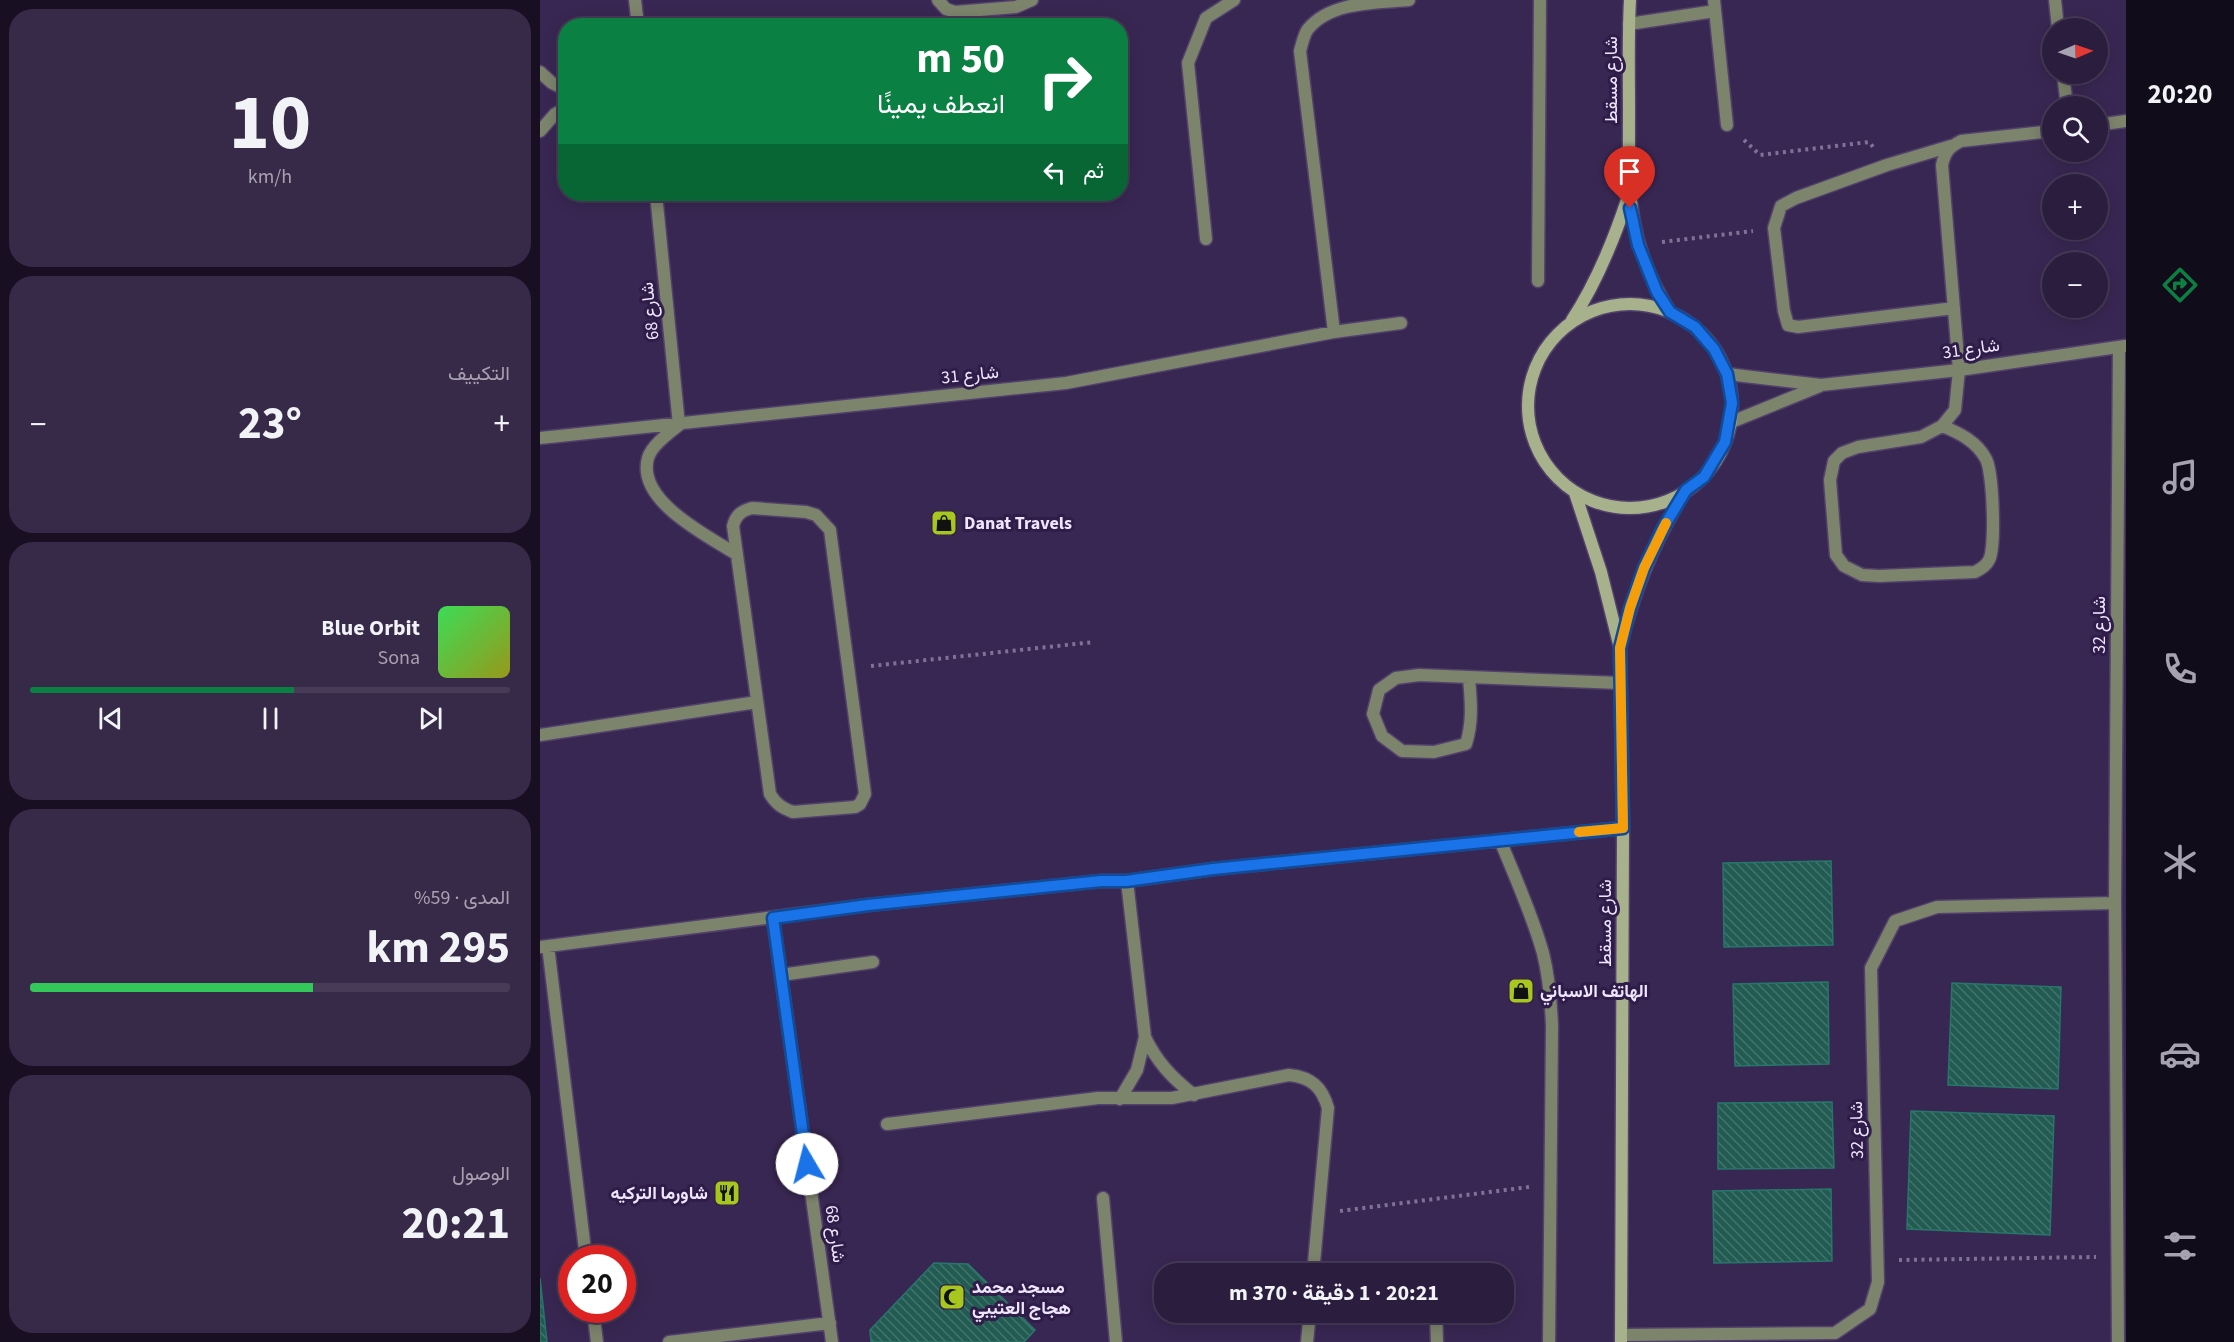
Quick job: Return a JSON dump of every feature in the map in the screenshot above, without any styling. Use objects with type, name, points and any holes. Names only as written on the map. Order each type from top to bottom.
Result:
[{"type":"street","points":[[634,0],[637,18]]},
{"type":"street","points":[[938,0],[946,9],[955,12],[1016,8],[1032,0]]},
{"type":"street","points":[[1206,239],[1188,63],[1206,18],[1234,0]]},
{"type":"street","points":[[1334,332],[1300,51],[1307,29],[1326,15],[1348,6],[1409,0]]},
{"type":"street","points":[[1538,281],[1540,0]]},
{"type":"street","name":"شارع مسقط","points":[[1630,0],[1629,196],[1638,245],[1657,292],[1670,312]]},
{"type":"street","points":[[2055,0],[2057,18]]},
{"type":"street","points":[[1629,24],[1715,5],[1727,125]]},
{"type":"street","points":[[540,72],[558,86]]},
{"type":"street","points":[[540,131],[558,112]]},
{"type":"street","points":[[2108,123],[2126,121]]},
{"type":"street","points":[[1954,308],[1798,327],[1788,324],[1784,311],[1774,228],[1781,206],[1796,198],[1887,165],[1961,141],[2042,132]]},
{"type":"street","points":[[1942,426],[1961,434],[1974,444],[1987,460],[1992,490],[1992,554],[1986,565],[1975,572],[1879,576],[1862,575],[1844,566],[1836,555],[1830,480],[1834,461],[1842,453],[1858,447],[1921,437],[1942,426],[1955,410],[1959,370],[1942,165],[1944,154],[1951,146]]},
{"type":"street","name":"شارع مسقط","points":[[1570,322],[1589,294],[1604,262],[1629,196]]},
{"type":"street","name":"شارع 68","points":[[657,201],[679,425]]},
{"type":"street","points":[[1619,304],[1645,305],[1670,312],[1695,327],[1714,349],[1727,374],[1732,403],[1725,442],[1704,477],[1672,500],[1633,509],[1599,505],[1569,490],[1546,465],[1531,434],[1527,401],[1534,370],[1549,344],[1570,322],[1594,310],[1619,304]]},
{"type":"street","name":"شارع 31","points":[[540,438],[1066,383],[1334,332],[1401,324]]},
{"type":"street","name":"شارع 31","points":[[1727,374],[1821,385],[1959,370],[2123,347]]},
{"type":"street","name":"شارع 32","points":[[2118,1342],[2117,1257],[2121,1154],[2115,903],[2123,347]]},
{"type":"street","name":"شارع 31","points":[[1729,423],[1821,385]]},
{"type":"street","points":[[679,425],[661,441],[648,458],[647,477],[662,502],[674,515],[736,554]]},
{"type":"street","name":"شارع مسقط","points":[[1620,648],[1630,608],[1644,568],[1663,528],[1686,490]]},
{"type":"street","name":"شارع مسقط","points":[[1575,493],[1601,572],[1620,648],[1623,828],[1621,1339]]},
{"type":"street","points":[[752,508],[816,515],[830,530],[849,668],[865,794],[860,804],[855,807],[793,812],[783,809],[775,803],[770,794],[732,526],[735,517],[743,510],[752,508]]},
{"type":"street","points":[[1469,678],[1471,711],[1470,731],[1466,744],[1434,752],[1402,751],[1382,736],[1373,714],[1379,690],[1396,678],[1419,675],[1620,683]]},
{"type":"street","points":[[540,735],[757,702]]},
{"type":"street","points":[[584,1245],[544,947],[926,899],[1101,881],[1126,881],[1213,869],[1623,828]]},
{"type":"street","points":[[1500,840],[1532,919],[1543,954],[1550,990],[1552,1026],[1549,1342]]},
{"type":"street","points":[[1120,1099],[1137,1070],[1145,1037],[1126,881]]},
{"type":"street","name":"شارع 32","points":[[1621,1339],[1835,1333],[1870,1309],[1878,1282],[1871,968],[1894,921],[1937,907],[2115,903]]},
{"type":"street","name":"شارع 68","points":[[773,918],[832,1342]]},
{"type":"street","points":[[781,975],[873,962]]},
{"type":"street","points":[[1145,1037],[1165,1070],[1194,1095]]},
{"type":"street","points":[[887,1124],[1082,1100],[1172,1098],[1289,1075],[1300,1076],[1310,1080],[1319,1088],[1328,1108],[1314,1263]]},
{"type":"street","points":[[1103,1198],[1116,1342]]},
{"type":"street","points":[[595,1323],[597,1342]]},
{"type":"street","points":[[669,1342],[830,1323]]},
{"type":"street","points":[[1307,1342],[1309,1323]]},
{"type":"street","points":[[1436,1323],[1437,1342]]},
{"type":"path","points":[[1727,125],[1760,155],[1869,142],[1887,165]]},
{"type":"path","points":[[1638,245],[1774,228]]},
{"type":"path","points":[[849,668],[1094,642]]},
{"type":"path","points":[[1318,1213],[1551,1185]]},
{"type":"path","points":[[1878,1260],[2117,1257]]},
{"type":"building","points":[[1831,861],[1833,945],[1724,947],[1723,863]]},
{"type":"building","points":[[1828,982],[1829,1064],[1735,1066],[1733,984]]},
{"type":"building","points":[[1952,983],[2061,987],[2058,1089],[1948,1085]]},
{"type":"building","points":[[1832,1102],[1834,1168],[1718,1169],[1718,1103]]},
{"type":"building","points":[[1911,1111],[2054,1116],[2050,1235],[1907,1229]]},
{"type":"building","points":[[1831,1189],[1832,1261],[1714,1263],[1713,1191]]},
{"type":"building","name":"مسجد محمد هجاج العتيبي","points":[[934,1263],[968,1264],[1035,1330],[1024,1342],[871,1342],[870,1330]]},
{"type":"building","points":[[540,1278],[547,1342],[540,1342]]},
{"type":"slow traffic","points":[[1579,832],[1623,828],[1620,648],[1630,608],[1644,568],[1666,523]]},
{"type":"place","name":"Danat Travels","points":[[944,523]]},
{"type":"place","name":"الهاتف الاسباني","points":[[1521,991]]},
{"type":"place","name":"شاورما التركيه","points":[[727,1193]]},
{"type":"place","name":"مسجد محمد هجاج العتيبي","points":[[952,1297]]},
{"type":"route","points":[[807,1164],[773,918],[868,905],[1101,881],[1126,881],[1213,869],[1623,828],[1620,648],[1630,608],[1644,568],[1663,528],[1686,490],[1704,477],[1725,442],[1732,403],[1727,374],[1714,349],[1695,327],[1670,312],[1657,292],[1638,245],[1630,208]]}]
